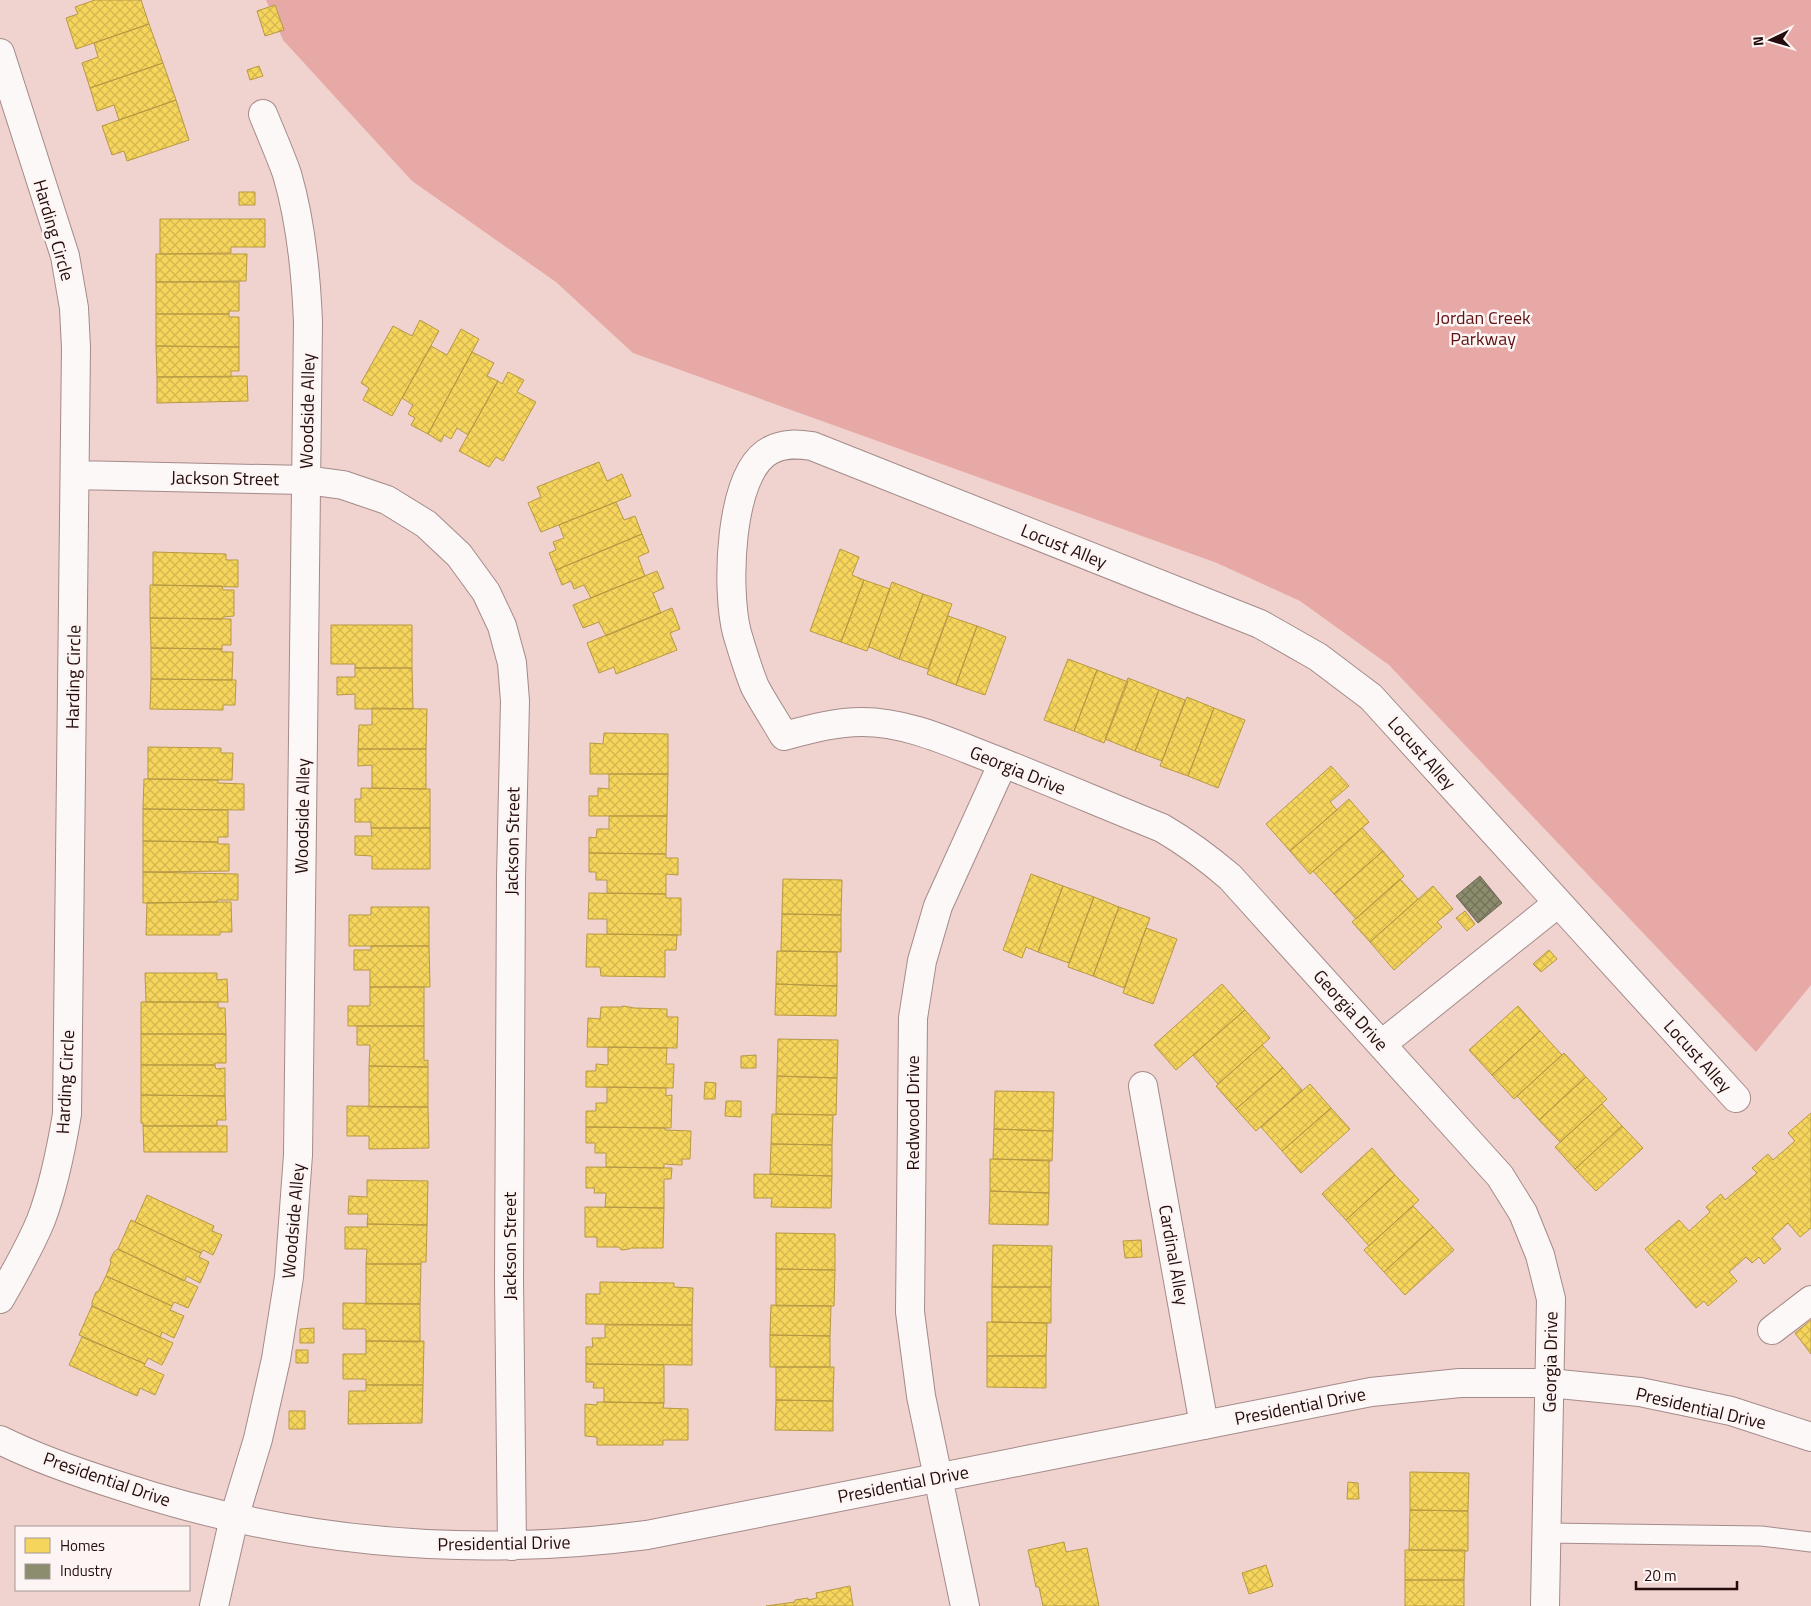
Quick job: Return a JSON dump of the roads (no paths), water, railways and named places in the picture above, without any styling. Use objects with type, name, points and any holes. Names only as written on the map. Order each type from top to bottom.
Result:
[{"type":"street","name":"Harding Circle","points":[[0,53],[65,256],[74,308],[76,348],[67,1114],[57,1168],[41,1220],[0,1299]]},
{"type":"street","name":"Woodside Alley","points":[[214,1606],[234,1518],[258,1439],[276,1359],[289,1278],[298,1155],[307,289],[302,240],[287,175],[264,114]]},
{"type":"street","name":"Locust Alley","points":[[784,736],[755,686],[737,631],[731,573],[732,544],[744,487],[755,463],[770,450],[792,444],[812,446],[1260,624],[1318,657],[1371,697],[1736,1098]]},
{"type":"street","name":"Jackson Street","points":[[75,474],[306,480],[343,485],[387,500],[426,524],[459,555],[486,592],[502,626],[512,663],[515,701],[511,878],[509,1280],[512,1546]]},
{"type":"street","name":"Georgia Drive","points":[[784,736],[823,725],[863,722],[903,726],[935,736],[1162,828],[1177,836],[1216,864],[1230,877],[1500,1176],[1523,1213],[1540,1255],[1551,1299],[1546,1606]]},
{"type":"street","name":"Redwood Drive","points":[[965,1606],[920,1396],[910,1312],[913,1018],[922,961],[938,906],[1003,764]]},
{"type":"street","points":[[1382,1044],[1558,903]]},
{"type":"street","name":"Cardinal Alley","points":[[1143,1086],[1204,1425]]},
{"type":"street","points":[[1772,1330],[1811,1300]]},
{"type":"street","name":"Presidential Drive","points":[[0,1440],[82,1474],[157,1499],[234,1518],[312,1533],[392,1542],[512,1546],[614,1540],[647,1535],[1371,1392],[1460,1383],[1549,1383],[1640,1392],[1731,1411],[1811,1437]]},
{"type":"lane","points":[[1546,1533],[1761,1536],[1811,1542]]},
{"type":"park label","name":"Jordan Creek Parkway","points":[[1483,327]]}]
